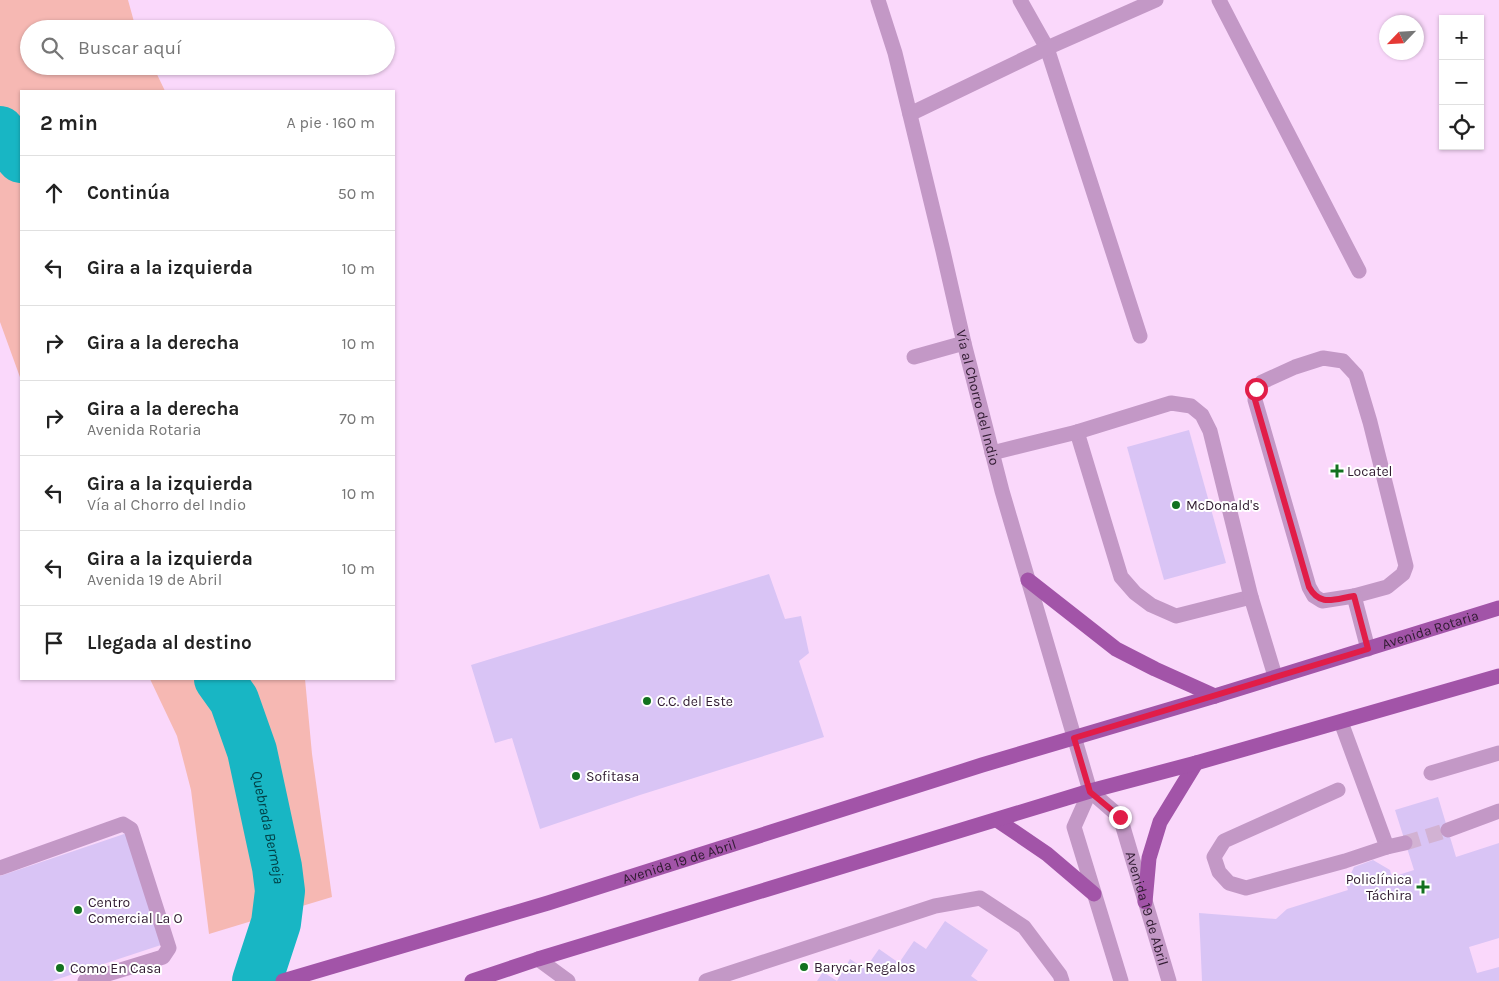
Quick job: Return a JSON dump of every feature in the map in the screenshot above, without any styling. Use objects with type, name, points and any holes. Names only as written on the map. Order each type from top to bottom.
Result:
[{"type":"main road","points":[[1028,580],[1116,649],[1215,696]]},
{"type":"main road","name":"Avenida Rotaria","points":[[1074,738],[1499,608]]},
{"type":"main road","points":[[472,981],[538,959],[1090,792],[1499,676]]},
{"type":"main road","name":"Avenida 19 de Abril","points":[[284,981],[558,900],[973,768],[1074,738]]},
{"type":"main road","points":[[1145,902],[1149,858],[1160,822],[1196,763]]},
{"type":"main road","points":[[997,820],[1047,854],[1094,894]]},
{"type":"street","name":"Vía al Chorro del Indio","points":[[878,0],[895,53],[944,251],[964,344],[992,453],[1090,792]]},
{"type":"street","points":[[1020,0],[1047,48],[1140,336]]},
{"type":"street","points":[[910,114],[1047,48],[1156,0]]},
{"type":"street","points":[[1219,0],[1359,271]]},
{"type":"street","points":[[914,358],[964,344]]},
{"type":"street","points":[[1323,358],[1343,361],[1356,375],[1370,422],[1406,566],[1403,574],[1387,587],[1354,596],[1322,600],[1314,596],[1309,587],[1255,400],[1256,389],[1262,382],[1323,358]]},
{"type":"street","points":[[992,453],[1077,432],[1171,403],[1191,406],[1202,415],[1210,431],[1252,597],[1275,676]]},
{"type":"street","points":[[1077,432],[1121,577],[1135,593],[1151,605],[1176,616],[1252,597]]},
{"type":"street","points":[[1354,596],[1368,649]]},
{"type":"street","points":[[1341,722],[1388,847]]},
{"type":"street","points":[[1431,773],[1499,753]]},
{"type":"street","points":[[1338,790],[1224,841],[1214,857],[1219,872],[1229,883],[1246,888],[1405,843]]},
{"type":"street","points":[[1090,792],[1074,827],[1121,981]]},
{"type":"street","name":"Avenida 19 de Abril","points":[[1090,792],[1120,817],[1169,981]]},
{"type":"street","points":[[1448,830],[1499,811]]},
{"type":"street","points":[[0,868],[123,824],[131,829],[169,948],[163,957],[123,975],[85,981]]},
{"type":"street","points":[[706,981],[935,906],[980,898],[1024,927],[1060,975],[1062,981]]},
{"type":"street","points":[[538,959],[568,981]]},
{"type":"shaded area","points":[[0,0],[128,0],[134,20],[20,20],[20,75],[157,75],[165,90],[20,90],[20,377],[0,322]]},
{"type":"shaded area","points":[[150,680],[305,680],[312,754],[332,897],[209,934],[191,790],[177,736]]},
{"type":"building","name":"McDonald's","points":[[1189,430],[1226,563],[1164,580],[1127,447]]},
{"type":"building","name":"C.C. del Este","points":[[769,574],[785,619],[801,616],[809,653],[799,661],[824,737],[640,795],[540,829],[512,738],[495,743],[471,665]]},
{"type":"building","name":"Policlínica Táchira","points":[[1438,797],[1456,857],[1499,843],[1499,938],[1469,947],[1477,973],[1499,967],[1499,981],[1202,981],[1199,913],[1276,919],[1287,909],[1348,890],[1346,884],[1354,867],[1373,860],[1390,870],[1392,877],[1414,870],[1395,810]]},
{"type":"building","name":"Centro Comercial La O","points":[[130,832],[167,943],[52,981],[0,981],[0,876]]},
{"type":"building","points":[[945,921],[988,950],[971,976],[978,981],[837,981],[850,959],[865,969],[879,949],[899,963],[914,941],[926,949]]},
{"type":"building","points":[[823,972],[837,981],[817,981]]},
{"type":"waterway","name":"Quebrada Bermeja","points":[[0,131],[20,157]]},
{"type":"waterway","name":"Quebrada Bermeja","points":[[220,680],[234,700],[252,751],[277,867],[280,891],[276,923],[257,981]]},
{"type":"tunnel","points":[[1405,843],[1448,830]]},
{"type":"place","name":"Locatel","points":[[1337,471]]},
{"type":"place","name":"McDonald's","points":[[1176,505]]},
{"type":"place","name":"C.C. del Este","points":[[647,701]]},
{"type":"place","name":"Sofitasa","points":[[576,776]]},
{"type":"place","name":"Policlínica Táchira","points":[[1423,887]]},
{"type":"place","name":"Centro Comercial La O","points":[[78,910]]},
{"type":"place","name":"Barycar Regalos","points":[[804,967]]},
{"type":"place","name":"Como En Casa","points":[[60,968]]},
{"type":"route","points":[[1120,817],[1090,792],[1074,738],[1368,649],[1354,596],[1322,600],[1314,596],[1309,587],[1255,400],[1256,389]]}]
